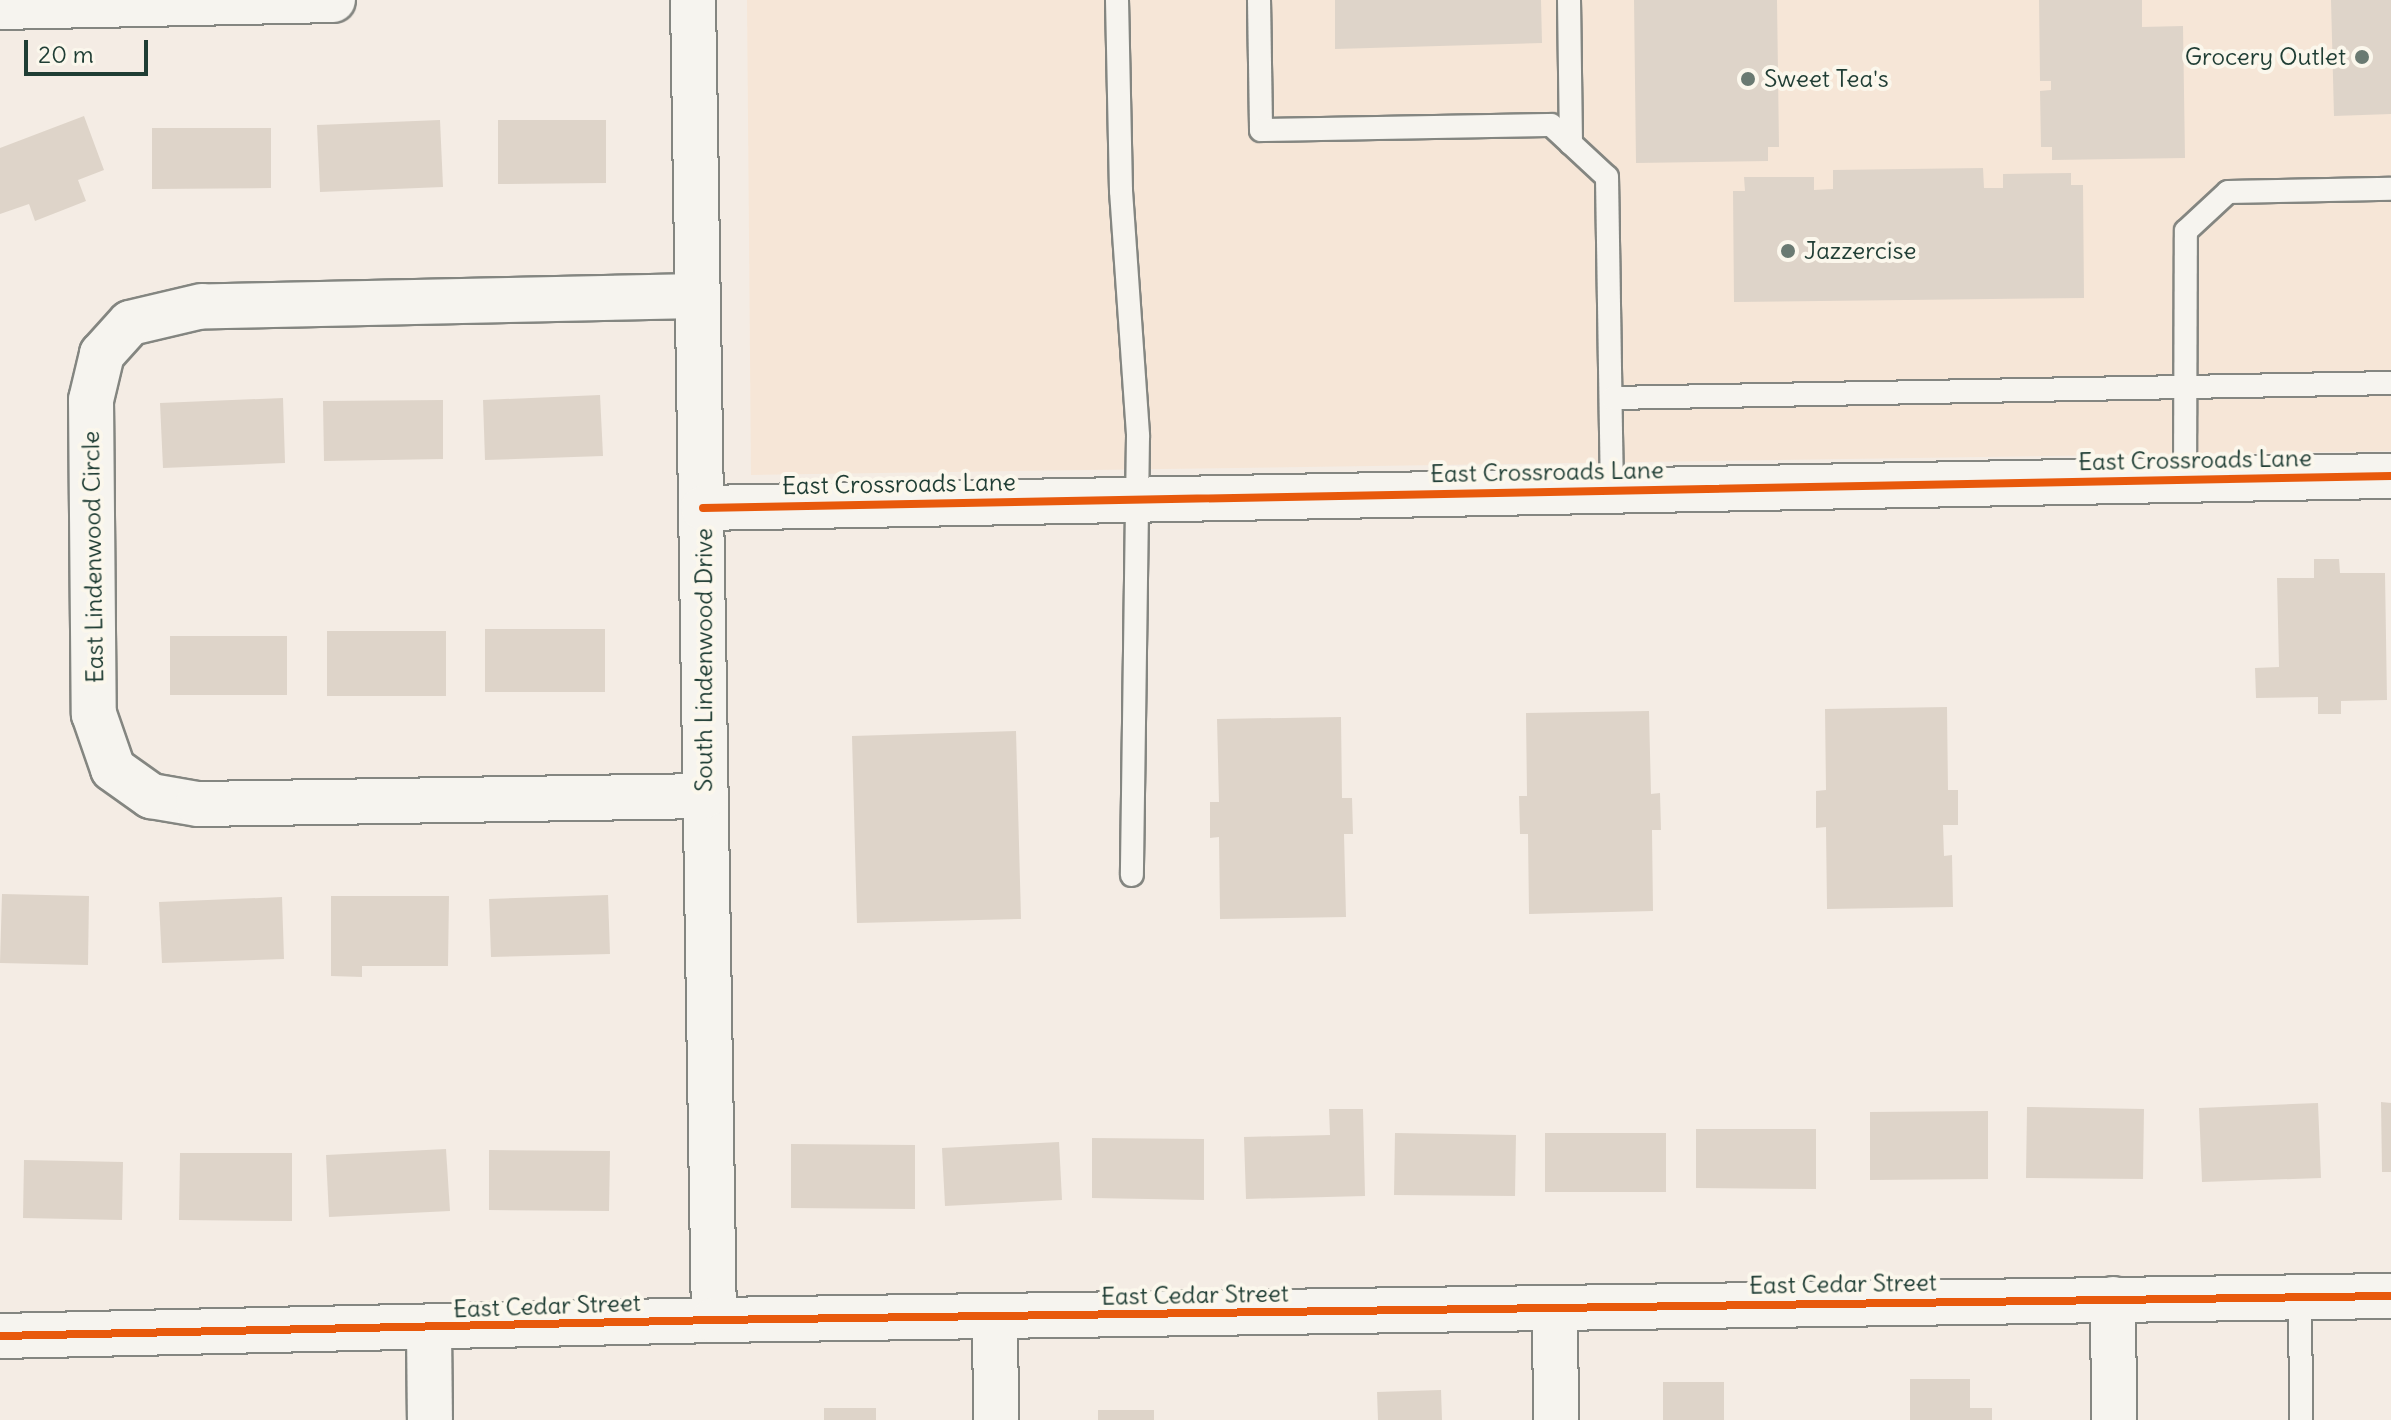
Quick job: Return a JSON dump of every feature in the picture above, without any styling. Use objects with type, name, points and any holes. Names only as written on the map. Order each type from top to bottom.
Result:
[{"type":"street","points":[[0,7],[333,0]]},
{"type":"street","name":"South Lindenwood Drive","points":[[693,0],[714,1320]]},
{"type":"street","name":"East Lindenwood Circle","points":[[698,296],[202,306],[130,323],[102,354],[91,400],[94,714],[113,769],[151,796],[198,804],[705,796]]},
{"type":"street","name":"East Crossroads Lane","points":[[703,508],[2391,476]]},
{"type":"street","name":"East Cedar Street","points":[[0,1336],[429,1329],[714,1320],[995,1319],[2391,1296]]},
{"type":"street","points":[[2113,1299],[2114,1420]]},
{"type":"street","points":[[1555,1310],[1556,1420]]},
{"type":"street","points":[[995,1319],[996,1420]]},
{"type":"street","points":[[429,1329],[430,1420]]},
{"type":"lane","points":[[1117,0],[1121,191],[1137,377],[1132,875]]},
{"type":"lane","points":[[1259,0],[1261,130],[1551,125],[1607,177],[1612,491]]},
{"type":"lane","points":[[1569,0],[1571,144]]},
{"type":"lane","points":[[2185,480],[2186,231],[2228,192],[2391,189]]},
{"type":"lane","points":[[1612,398],[2184,390],[2391,383]]},
{"type":"lane","points":[[2300,1297],[2301,1420]]},
{"type":"shaded area","points":[[747,0],[2391,0],[2391,451],[751,475]]},
{"type":"building","points":[[1335,0],[1541,0],[1542,43],[1335,49]]},
{"type":"building","points":[[1634,0],[1777,0],[1779,147],[1768,147],[1768,161],[1636,163]]},
{"type":"building","points":[[2039,0],[2142,0],[2142,27],[2183,26],[2185,158],[2052,160],[2052,147],[2041,147],[2040,91],[2051,90],[2051,81],[2040,81]]},
{"type":"building","name":"Grocery Outlet","points":[[2331,0],[2391,0],[2391,114],[2334,116]]},
{"type":"building","points":[[84,116],[104,170],[78,180],[86,201],[35,221],[29,204],[0,214],[0,148]]},
{"type":"building","points":[[440,120],[443,187],[320,192],[317,125]]},
{"type":"building","points":[[498,120],[606,120],[606,183],[498,184]]},
{"type":"building","points":[[152,128],[271,128],[271,188],[152,189]]},
{"type":"building","points":[[1983,168],[1984,188],[2003,188],[2003,174],[2071,173],[2071,185],[2083,185],[2084,298],[1734,302],[1733,191],[1745,191],[1744,177],[1814,177],[1814,190],[1833,189],[1833,170]]},
{"type":"building","points":[[600,395],[603,456],[485,460],[483,400]]},
{"type":"building","points":[[283,398],[285,463],[163,468],[160,403]]},
{"type":"building","points":[[443,400],[443,459],[324,461],[323,401]]},
{"type":"building","points":[[2314,559],[2339,559],[2340,573],[2385,573],[2387,700],[2341,701],[2341,714],[2318,714],[2318,697],[2256,698],[2255,668],[2279,667],[2277,578],[2314,578]]},
{"type":"building","points":[[485,629],[605,629],[605,692],[485,692]]},
{"type":"building","points":[[327,631],[446,631],[446,696],[327,696]]},
{"type":"building","points":[[170,636],[287,636],[287,695],[170,695]]},
{"type":"building","points":[[1947,707],[1948,790],[1958,790],[1958,825],[1943,825],[1944,856],[1952,855],[1953,907],[1827,909],[1826,827],[1816,828],[1816,791],[1826,790],[1825,709]]},
{"type":"building","points":[[1649,711],[1651,794],[1660,793],[1661,830],[1652,830],[1653,911],[1529,914],[1528,834],[1520,834],[1519,796],[1527,796],[1526,713]]},
{"type":"building","points":[[1341,717],[1342,798],[1352,798],[1353,834],[1344,834],[1346,917],[1220,919],[1219,837],[1210,838],[1210,802],[1219,802],[1217,719]]},
{"type":"building","points":[[1016,731],[1021,919],[857,923],[852,736]]},
{"type":"building","points":[[2,894],[89,896],[88,965],[0,963]]},
{"type":"building","points":[[608,895],[610,954],[491,957],[489,899]]},
{"type":"building","points":[[331,896],[449,896],[448,966],[362,966],[362,977],[331,976]]},
{"type":"building","points":[[282,897],[284,959],[162,963],[159,902]]},
{"type":"building","points":[[2381,1102],[2391,1103],[2391,1172],[2382,1172]]},
{"type":"building","points":[[2318,1103],[2321,1178],[2202,1182],[2199,1108]]},
{"type":"building","points":[[2027,1107],[2144,1109],[2143,1179],[2026,1178]]},
{"type":"building","points":[[1329,1109],[1363,1109],[1365,1196],[1246,1199],[1244,1137],[1330,1135]]},
{"type":"building","points":[[1988,1111],[1988,1179],[1870,1180],[1870,1112]]},
{"type":"building","points":[[1696,1129],[1816,1129],[1816,1189],[1696,1188]]},
{"type":"building","points":[[1395,1133],[1516,1135],[1515,1196],[1394,1195]]},
{"type":"building","points":[[1545,1133],[1666,1133],[1666,1192],[1545,1192]]},
{"type":"building","points":[[1092,1138],[1204,1139],[1204,1200],[1092,1198]]},
{"type":"building","points":[[1059,1142],[1062,1200],[945,1206],[942,1148]]},
{"type":"building","points":[[791,1144],[915,1145],[915,1209],[791,1208]]},
{"type":"building","points":[[446,1149],[450,1211],[329,1217],[326,1155]]},
{"type":"building","points":[[489,1150],[610,1151],[609,1211],[489,1210]]},
{"type":"building","points":[[180,1153],[292,1153],[292,1221],[179,1220]]},
{"type":"building","points":[[24,1160],[123,1162],[122,1220],[23,1218]]},
{"type":"building","points":[[1910,1379],[1970,1379],[1970,1408],[1992,1408],[1992,1420],[1910,1420]]},
{"type":"building","points":[[1663,1382],[1724,1382],[1724,1420],[1663,1420]]},
{"type":"building","points":[[1441,1390],[1442,1420],[1378,1420],[1377,1392]]},
{"type":"building","points":[[824,1408],[876,1408],[876,1420],[824,1420]]},
{"type":"building","points":[[1098,1410],[1154,1410],[1154,1420],[1098,1420]]},
{"type":"cycle path","points":[[703,508],[2391,476]]},
{"type":"cycle path","points":[[0,1336],[714,1320],[2391,1296]]},
{"type":"place","name":"Grocery Outlet","points":[[2362,57]]},
{"type":"place","name":"Sweet Tea's","points":[[1748,79]]},
{"type":"place","name":"Jazzercise","points":[[1788,251]]}]
